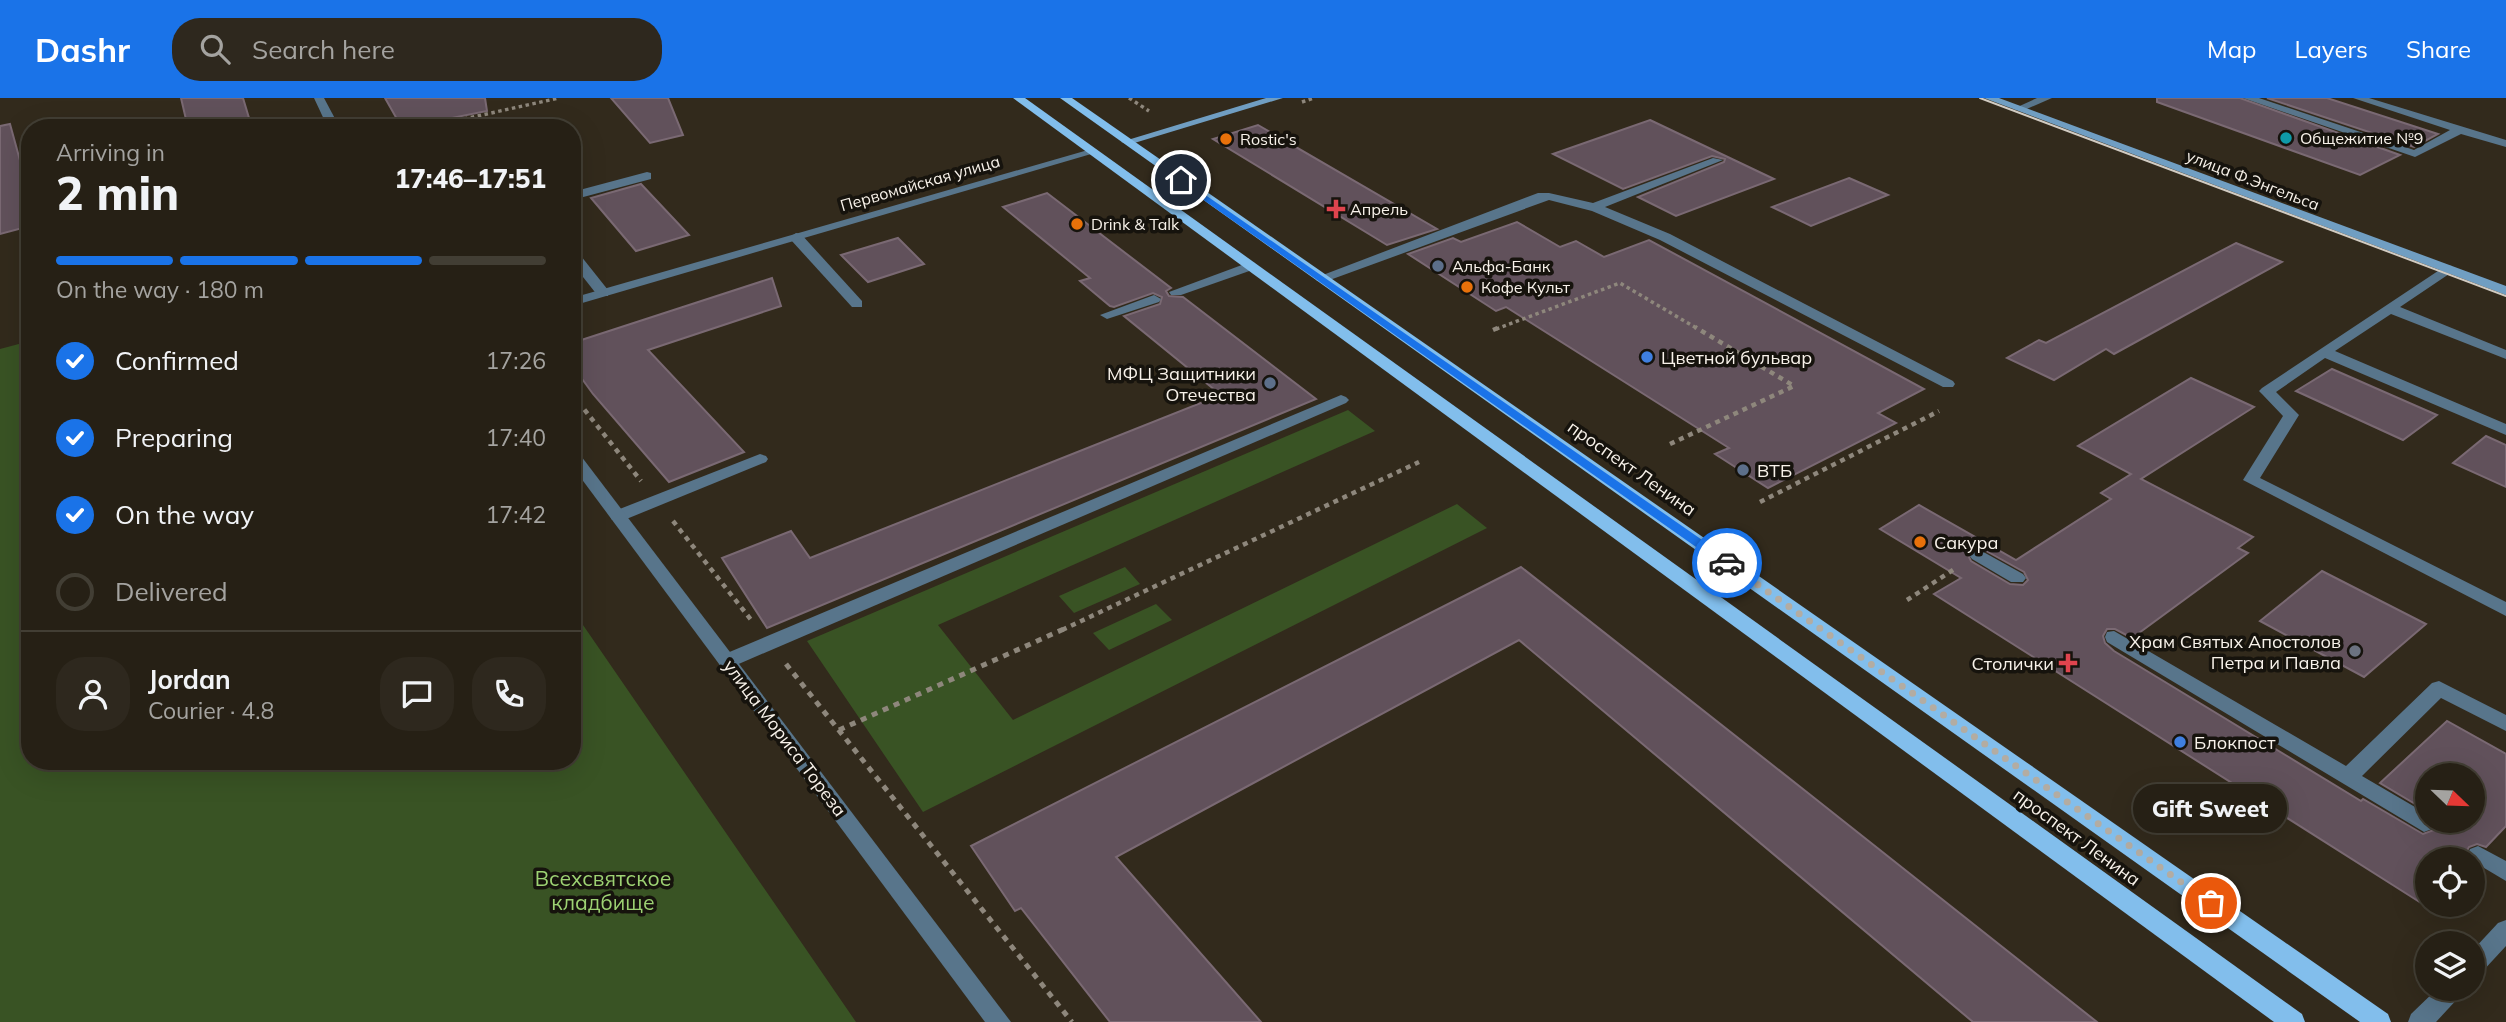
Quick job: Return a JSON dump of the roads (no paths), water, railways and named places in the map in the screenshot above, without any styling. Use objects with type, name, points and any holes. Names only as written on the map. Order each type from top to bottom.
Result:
[{"type":"main road","name":"проспект Ленина","points":[[1018,98],[1110,147],[1322,278],[2379,1022]]},
{"type":"main road","name":"проспект Ленина","points":[[1065,98],[1110,147],[1250,266],[2292,1022]]},
{"type":"street","points":[[320,98],[330,119]]},
{"type":"street","name":"Первомайская улица","points":[[581,299],[1278,98]]},
{"type":"street","name":"улица Ф.Энгельса","points":[[1989,98],[2506,291]]},
{"type":"street","points":[[2018,109],[2047,98]]},
{"type":"street","points":[[2248,98],[2415,153],[2459,130]]},
{"type":"street","points":[[2358,98],[2506,145]]},
{"type":"street","points":[[1594,207],[1717,160]]},
{"type":"street","points":[[581,194],[647,176]]},
{"type":"street","points":[[1322,278],[1542,196],[1559,197],[1578,206],[1594,207],[1665,237],[1948,384]]},
{"type":"street","points":[[796,237],[857,303]]},
{"type":"street","points":[[581,265],[603,293]]},
{"type":"street","points":[[1176,292],[1250,266]]},
{"type":"street","points":[[2447,269],[2267,391],[2291,415],[2251,480],[2506,610]]},
{"type":"street","points":[[1107,315],[1154,299]]},
{"type":"street","points":[[2389,308],[2506,355]]},
{"type":"street","points":[[2324,352],[2506,430]]},
{"type":"street","points":[[727,661],[1341,400]]},
{"type":"street","points":[[618,516],[760,459]]},
{"type":"street","name":"улица Мориса Тореза","points":[[581,467],[999,1022]]},
{"type":"street","points":[[1978,555],[2017,578]]},
{"type":"street","points":[[2114,636],[2415,818]]},
{"type":"street","points":[[2348,777],[2439,688],[2506,724]]},
{"type":"street","points":[[2485,859],[2506,872]]},
{"type":"street","points":[[2485,953],[2506,930]]},
{"type":"street","points":[[2420,1022],[2440,1001]]},
{"type":"tram line","points":[[1980,98],[2506,296]]},
{"type":"place","name":"Общежитие №9","points":[[2286,138]]},
{"type":"place","name":"Rostic's","points":[[1226,139]]},
{"type":"place","name":"Апрель","points":[[1336,209]]},
{"type":"place","name":"Drink & Talk","points":[[1077,224]]},
{"type":"place","name":"Альфа-Банк","points":[[1438,266]]},
{"type":"place","name":"Кофе Культ","points":[[1467,287]]},
{"type":"place","name":"Цветной бульвар","points":[[1647,357]]},
{"type":"place","name":"МФЦ Защитники Отечества","points":[[1270,383]]},
{"type":"place","name":"ВТБ","points":[[1743,470]]},
{"type":"place","name":"Сакура","points":[[1920,542]]},
{"type":"place","name":"Храм Святых Апостолов Петра и Павла","points":[[2355,651]]},
{"type":"place","name":"Столички","points":[[2068,663]]},
{"type":"place","name":"Блокпост","points":[[2180,742]]},
{"type":"place","name":"Gift Sweet","points":[[2211,903]]},
{"type":"park label","name":"Всехсвятское кладбище","points":[[603,890]]}]
